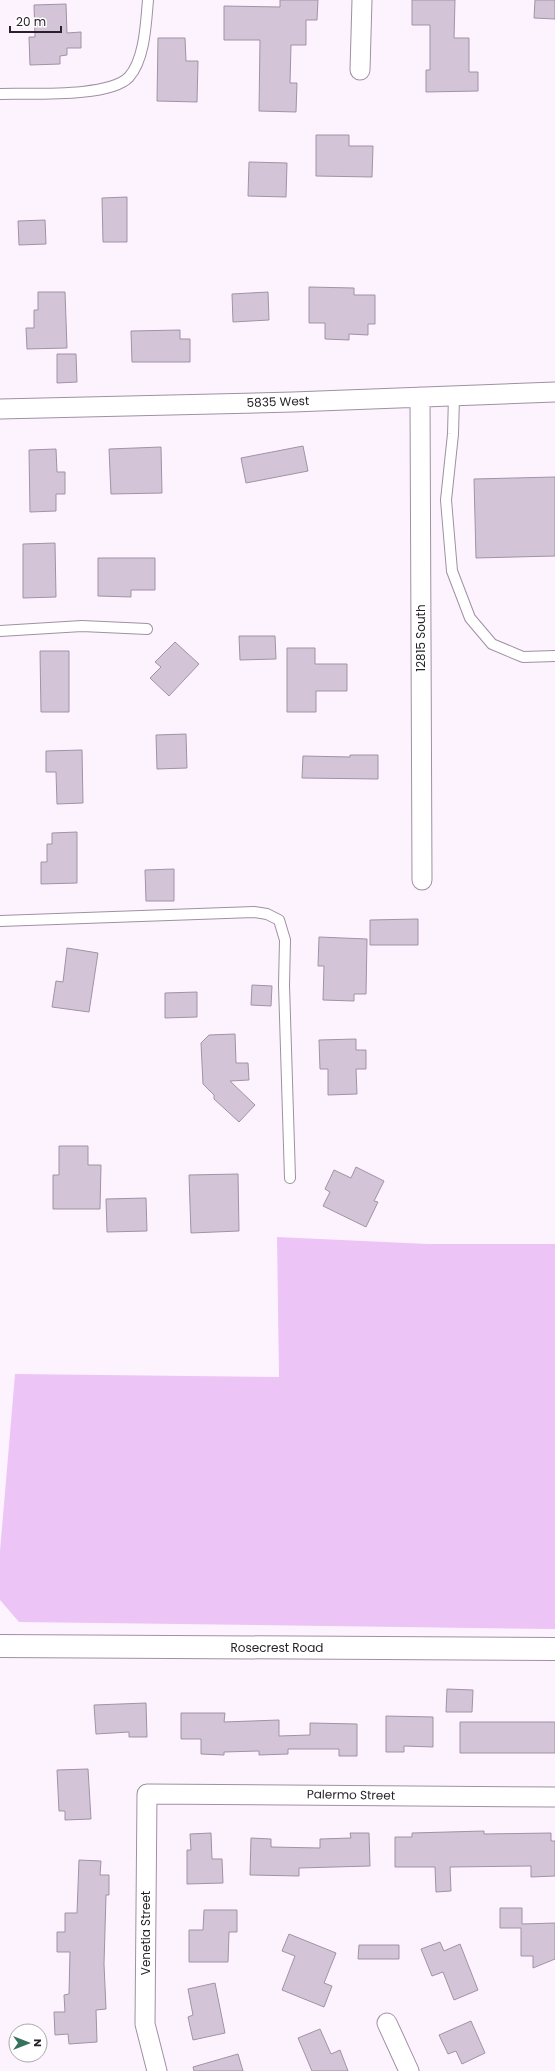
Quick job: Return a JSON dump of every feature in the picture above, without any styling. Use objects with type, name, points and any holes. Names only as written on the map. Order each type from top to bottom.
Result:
[{"type":"main road","name":"Rosecrest Road","points":[[0,1646],[555,1650]]},
{"type":"street","points":[[360,70],[362,0]]},
{"type":"street","name":"5835 West","points":[[0,409],[293,402],[555,392]]},
{"type":"street","name":"12815 South","points":[[420,397],[422,880]]},
{"type":"street","name":"Palermo Street","points":[[147,1794],[555,1797]]},
{"type":"street","name":"Venetia Street","points":[[147,1794],[145,2024],[157,2071]]},
{"type":"street","points":[[386,2023],[409,2071]]},
{"type":"lane","points":[[0,94],[98,90],[120,84],[130,76],[138,58],[146,30],[148,0]]},
{"type":"lane","points":[[454,396],[453,434],[446,500],[452,571],[470,618],[492,644],[523,657],[555,656]]},
{"type":"lane","points":[[0,631],[82,626],[147,629]]},
{"type":"lane","points":[[0,921],[254,912],[267,914],[278,920],[285,940],[284,985],[290,1178]]},
{"type":"shaded area","points":[[277,1237],[428,1244],[555,1244],[555,1629],[19,1622],[0,1600],[0,1551],[15,1374],[279,1377]]},
{"type":"building","points":[[280,0],[318,0],[317,20],[306,20],[306,45],[291,45],[290,83],[297,83],[296,112],[259,111],[260,40],[224,40],[224,6],[280,7]]},
{"type":"building","points":[[412,0],[455,0],[454,38],[469,38],[469,72],[478,72],[478,91],[426,92],[426,70],[430,70],[430,25],[412,25]]},
{"type":"building","points":[[535,0],[555,0],[555,19],[534,18]]},
{"type":"building","points":[[66,4],[67,33],[81,32],[81,48],[67,48],[67,55],[60,56],[60,64],[30,65],[29,37],[35,37],[34,5]]},
{"type":"building","points":[[158,38],[185,38],[186,61],[198,61],[197,102],[157,101]]},
{"type":"building","points":[[316,135],[349,135],[349,146],[373,146],[372,177],[316,176]]},
{"type":"building","points":[[249,162],[287,163],[286,197],[248,196]]},
{"type":"building","points":[[127,197],[127,242],[103,242],[102,198]]},
{"type":"building","points":[[45,220],[46,244],[19,245],[18,221]]},
{"type":"building","points":[[309,287],[354,288],[354,295],[375,295],[375,324],[368,324],[368,335],[349,334],[349,340],[325,339],[325,323],[309,323]]},
{"type":"building","points":[[38,292],[65,292],[67,348],[27,349],[26,328],[34,328],[34,310],[38,310]]},
{"type":"building","points":[[268,292],[269,320],[233,322],[232,294]]},
{"type":"building","points":[[180,330],[180,339],[190,339],[190,362],[132,362],[131,331]]},
{"type":"building","points":[[57,354],[76,354],[77,382],[57,383]]},
{"type":"building","points":[[303,446],[308,471],[246,483],[241,458]]},
{"type":"building","points":[[161,447],[162,493],[111,494],[109,449]]},
{"type":"building","points":[[56,449],[57,472],[65,472],[65,494],[56,494],[56,511],[30,512],[29,450]]},
{"type":"building","points":[[555,477],[555,556],[476,558],[474,479]]},
{"type":"building","points":[[55,543],[56,597],[23,598],[23,544]]},
{"type":"building","points":[[98,558],[155,558],[155,590],[131,590],[131,597],[98,596]]},
{"type":"building","points":[[239,636],[275,636],[276,659],[240,660]]},
{"type":"building","points":[[175,642],[199,664],[169,696],[150,678],[161,667],[155,662]]},
{"type":"building","points":[[287,648],[315,648],[315,664],[347,664],[347,691],[316,691],[316,712],[287,712]]},
{"type":"building","points":[[40,651],[69,651],[69,712],[41,712]]},
{"type":"building","points":[[186,734],[187,768],[157,769],[156,735]]},
{"type":"building","points":[[82,750],[83,803],[57,804],[56,772],[46,772],[46,751]]},
{"type":"building","points":[[350,755],[378,755],[378,779],[302,778],[303,756],[350,757]]},
{"type":"building","points":[[77,832],[77,883],[41,884],[41,862],[47,862],[47,844],[52,844],[52,833]]},
{"type":"building","points":[[174,869],[174,901],[146,901],[145,870]]},
{"type":"building","points":[[418,919],[418,945],[370,945],[370,920]]},
{"type":"building","points":[[319,937],[367,939],[366,994],[354,994],[354,1001],[323,1000],[324,966],[318,966]]},
{"type":"building","points":[[67,948],[98,953],[89,1012],[52,1007],[56,981],[63,982]]},
{"type":"building","points":[[252,985],[272,986],[271,1006],[251,1005]]},
{"type":"building","points":[[197,992],[197,1017],[165,1018],[165,993]]},
{"type":"building","points":[[235,1034],[236,1063],[248,1063],[249,1080],[230,1081],[255,1105],[239,1122],[214,1099],[214,1095],[203,1084],[201,1043],[209,1035]]},
{"type":"building","points":[[356,1039],[356,1050],[366,1050],[366,1069],[356,1069],[357,1094],[328,1095],[328,1069],[320,1069],[319,1040]]},
{"type":"building","points":[[59,1146],[88,1146],[88,1165],[101,1165],[100,1209],[53,1209],[53,1175],[59,1175]]},
{"type":"building","points":[[356,1167],[384,1181],[374,1201],[378,1202],[366,1227],[323,1206],[330,1192],[325,1189],[334,1170],[351,1178]]},
{"type":"building","points":[[238,1174],[239,1231],[191,1233],[189,1175]]},
{"type":"building","points":[[146,1198],[147,1231],[107,1232],[106,1199]]},
{"type":"building","points":[[447,1689],[473,1690],[472,1712],[446,1712]]},
{"type":"building","points":[[146,1703],[147,1737],[129,1737],[129,1732],[96,1734],[94,1705]]},
{"type":"building","points":[[181,1713],[225,1713],[224,1722],[279,1720],[279,1736],[310,1735],[310,1723],[357,1724],[357,1756],[339,1756],[339,1749],[288,1749],[288,1754],[259,1755],[259,1751],[224,1752],[224,1755],[201,1754],[201,1739],[181,1739]]},
{"type":"building","points":[[386,1716],[433,1717],[433,1747],[404,1746],[404,1752],[386,1752]]},
{"type":"building","points":[[460,1722],[555,1722],[555,1753],[460,1753]]},
{"type":"building","points":[[88,1769],[91,1819],[65,1820],[65,1811],[59,1811],[57,1770]]},
{"type":"building","points":[[484,1831],[484,1834],[551,1833],[551,1841],[555,1841],[555,1876],[531,1877],[531,1866],[450,1867],[451,1891],[436,1892],[435,1867],[395,1867],[395,1837],[412,1837],[412,1833]]},
{"type":"building","points":[[211,1833],[212,1859],[222,1859],[223,1883],[187,1884],[187,1850],[191,1850],[190,1834]]},
{"type":"building","points":[[350,1833],[369,1833],[370,1866],[299,1868],[299,1876],[250,1875],[251,1838],[271,1839],[271,1847],[320,1848],[320,1839],[351,1838]]},
{"type":"building","points":[[79,1860],[101,1861],[100,1875],[109,1875],[109,1895],[106,1895],[104,1964],[106,2009],[96,2010],[97,2042],[69,2044],[68,2034],[55,2035],[54,2012],[65,2012],[64,1995],[69,1994],[70,1952],[57,1952],[57,1932],[65,1932],[65,1913],[77,1913]]},
{"type":"building","points":[[500,1908],[522,1908],[522,1924],[555,1923],[555,1959],[533,1968],[533,1956],[521,1956],[521,1928],[500,1928]]},
{"type":"building","points":[[204,1910],[237,1910],[237,1932],[229,1932],[228,1962],[189,1962],[189,1930],[203,1930]]},
{"type":"building","points":[[289,1934],[336,1953],[324,1983],[332,1986],[324,2007],[282,1990],[295,1956],[282,1951]]},
{"type":"building","points":[[440,1942],[444,1951],[460,1944],[478,1990],[454,2000],[443,1972],[432,1976],[421,1949]]},
{"type":"building","points":[[359,1945],[399,1945],[399,1959],[358,1959]]},
{"type":"building","points":[[215,1983],[225,2033],[193,2040],[188,2017],[193,2015],[188,1989]]},
{"type":"building","points":[[471,2021],[485,2053],[462,2064],[456,2051],[448,2054],[439,2035]]},
{"type":"building","points":[[320,2029],[331,2054],[340,2050],[348,2071],[312,2071],[298,2038]]},
{"type":"building","points":[[238,2054],[243,2071],[194,2071],[193,2067]]}]
